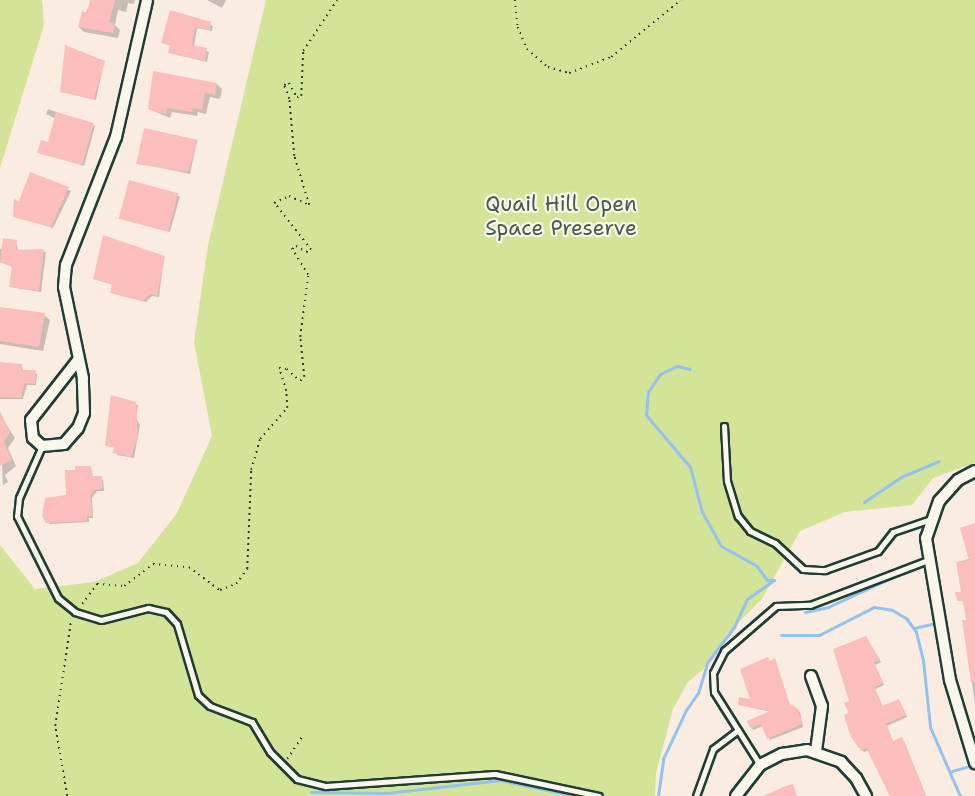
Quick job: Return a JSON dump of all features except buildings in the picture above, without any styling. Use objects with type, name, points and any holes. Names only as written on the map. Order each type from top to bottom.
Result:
[{"type":"street","points":[[78,360],[31,420],[33,438],[42,446],[64,444],[78,428],[85,396],[64,287],[66,265],[113,147],[147,0]]},
{"type":"street","points":[[975,471],[958,480],[934,508],[930,519],[927,560],[955,700],[975,763]]},
{"type":"street","points":[[811,675],[822,706],[816,751]]},
{"type":"street","points":[[736,796],[760,765],[791,751],[816,751],[849,769],[866,796]]},
{"type":"lane","points":[[724,426],[727,481],[738,516],[750,531],[775,543],[803,569],[825,570],[878,551],[893,532],[930,519]]},
{"type":"lane","points":[[42,446],[21,491],[17,516],[54,592],[75,612],[108,620],[148,608],[166,612],[179,628],[198,695],[210,706],[252,722],[270,752],[289,773],[306,784],[326,786],[495,774],[599,796]]},
{"type":"lane","points":[[760,765],[717,700],[713,673],[724,651],[760,617],[776,606],[810,605],[927,560]]},
{"type":"lane","points":[[696,796],[713,749],[738,730]]},
{"type":"path","points":[[67,796],[55,743],[56,709],[67,635],[75,612],[96,584],[124,586],[153,564],[192,569],[220,590],[236,584],[247,569],[251,470],[260,439],[287,408],[286,388],[279,368],[287,369],[300,381],[303,377],[300,337],[308,275],[292,249],[296,246],[306,252],[311,250],[274,203],[278,198],[289,196],[309,205],[294,156],[290,99],[284,87],[289,83],[297,97],[301,96],[300,70],[303,51],[315,29],[337,0]]},
{"type":"path","points":[[515,0],[518,27],[527,49],[548,67],[569,73],[611,57],[681,0]]},
{"type":"path","points":[[287,759],[303,735]]},
{"type":"green space","points":[[0,0],[42,0],[44,25],[0,168]]},
{"type":"green space","name":"Quail Hill Open Space Preserve","points":[[266,0],[975,0],[975,463],[933,478],[912,505],[845,512],[800,531],[762,599],[728,633],[705,668],[688,682],[673,709],[656,773],[655,796],[0,796],[0,545],[35,589],[94,582],[138,563],[177,513],[212,436],[194,342],[208,245]]},
{"type":"waterway","points":[[658,796],[663,759],[686,710],[698,693],[707,663],[734,627],[747,599],[774,580],[767,580],[757,566],[721,546],[702,512],[690,467],[646,415],[648,392],[660,374],[677,366],[690,369]]},
{"type":"waterway","points":[[864,502],[901,477],[939,461]]},
{"type":"waterway","points":[[805,612],[828,607],[908,570]]},
{"type":"waterway","points":[[781,635],[819,635],[874,607],[892,610],[906,618],[916,632],[923,660],[930,727],[960,796]]},
{"type":"waterway","points":[[914,628],[932,624]]},
{"type":"waterway","points":[[952,771],[966,767]]},
{"type":"waterway","points":[[311,792],[387,793],[500,780],[575,796]]}]
